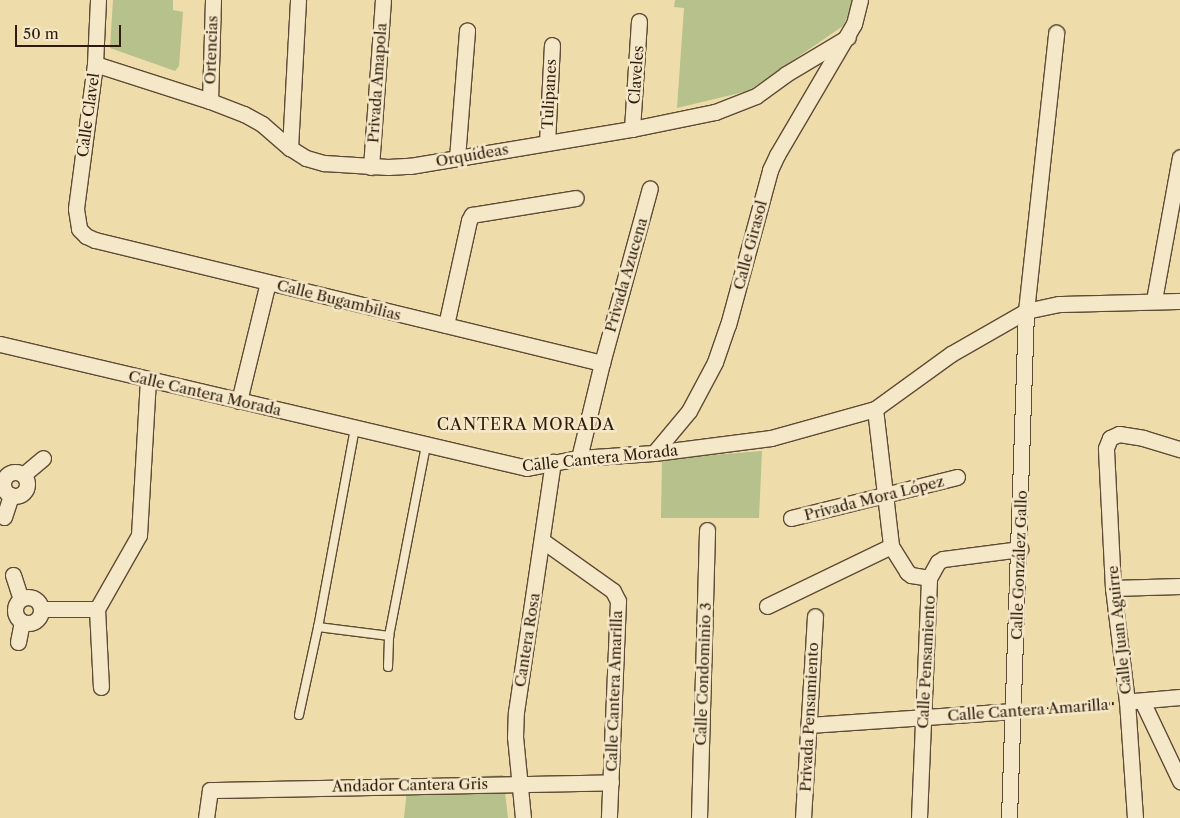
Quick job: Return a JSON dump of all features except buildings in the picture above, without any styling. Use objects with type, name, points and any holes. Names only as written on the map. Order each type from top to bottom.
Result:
[{"type":"street","name":"Calle Clavel","points":[[79,229],[76,209],[95,64],[98,0]]},
{"type":"street","name":"Ortencias","points":[[210,100],[213,0]]},
{"type":"street","points":[[290,148],[298,0]]},
{"type":"street","name":"Privada Amapola","points":[[371,167],[383,0]]},
{"type":"street","name":"Calle Girasol","points":[[654,453],[689,412],[715,362],[728,325],[770,170],[777,155],[848,37],[854,24],[860,0]]},
{"type":"street","name":"Claveles","points":[[632,129],[639,21]]},
{"type":"street","points":[[457,158],[467,30]]},
{"type":"street","name":"Calle González Gallo","points":[[1009,818],[1020,549],[1026,311],[1056,33]]},
{"type":"street","name":"Orquídeas","points":[[95,64],[210,100],[262,124],[290,148],[306,158],[324,163],[371,167],[410,166],[632,129],[715,112],[742,103],[848,37]]},
{"type":"street","name":"Tulipanes","points":[[547,142],[552,45]]},
{"type":"street","points":[[1154,300],[1180,157]]},
{"type":"street","name":"Privada Azucena","points":[[579,458],[602,363],[650,188]]},
{"type":"street","points":[[446,326],[469,220],[472,215],[576,198]]},
{"type":"street","name":"Calle Bugambilias","points":[[79,229],[95,240],[602,363]]},
{"type":"street","points":[[239,401],[268,282]]},
{"type":"street","name":"Calle Cantera Morada","points":[[0,344],[520,468],[579,458],[654,453],[771,438],[876,409],[952,354],[1026,311],[1059,304],[1154,300],[1180,301]]},
{"type":"street","points":[[101,687],[97,609],[139,535],[148,379]]},
{"type":"street","name":"Calle Pensamiento","points":[[876,409],[891,546],[907,572],[929,578],[918,818]]},
{"type":"street","name":"Calle Juan Aguirre","points":[[1135,818],[1127,702],[1113,588],[1106,474],[1107,442],[1113,435],[1125,435],[1143,438],[1180,449]]},
{"type":"street","points":[[23,475],[42,458]]},
{"type":"street","name":"Cantera Rosa","points":[[523,818],[515,737],[516,712],[543,541],[553,462]]},
{"type":"street","points":[[14,472],[23,475],[27,483],[24,491],[11,495],[4,489],[2,476],[14,472]]},
{"type":"street","name":"Privada Mora López","points":[[791,518],[957,477]]},
{"type":"street","points":[[4,517],[11,495]]},
{"type":"street","name":"Calle Condominio 3","points":[[698,818],[707,530]]},
{"type":"street","name":"Calle Cantera Amarilla","points":[[543,541],[613,591],[618,601],[609,818]]},
{"type":"street","points":[[767,606],[891,546]]},
{"type":"street","points":[[929,578],[938,562],[943,559],[1020,549]]},
{"type":"street","points":[[13,575],[21,599]]},
{"type":"street","points":[[1113,588],[1180,586]]},
{"type":"street","points":[[27,597],[34,598],[41,609],[40,616],[36,621],[29,624],[22,622],[18,618],[15,608],[21,599],[27,597]]},
{"type":"street","points":[[41,609],[97,609]]},
{"type":"street","name":"Privada Pensamiento","points":[[804,818],[815,616]]},
{"type":"street","points":[[18,642],[22,622]]},
{"type":"street","points":[[1127,702],[1180,697]]},
{"type":"street","points":[[1142,701],[1180,781]]},
{"type":"street","name":"Calle Cantera Amarilla","points":[[808,724],[1014,711]]},
{"type":"street","name":"Andador Cantera Gris","points":[[206,818],[210,790],[518,782],[610,782]]},
{"type":"lane","points":[[299,714],[318,627],[355,428]]},
{"type":"lane","points":[[388,667],[389,636],[426,445]]},
{"type":"lane","points":[[318,627],[389,636]]},
{"type":"path","name":"Calle Cantera Amarilla","points":[[1014,711],[1127,702]]},
{"type":"green space","points":[[113,0],[173,0],[173,10],[183,12],[179,66],[175,71],[110,48]]},
{"type":"green space","points":[[675,0],[856,0],[843,26],[748,91],[677,108],[684,8],[674,7]]},
{"type":"green space","points":[[762,451],[759,518],[661,518],[662,459]]},
{"type":"green space","points":[[503,775],[508,818],[404,818],[408,780]]},
{"type":"district","name":"CANTERA MORADA","points":[[526,424]]}]
